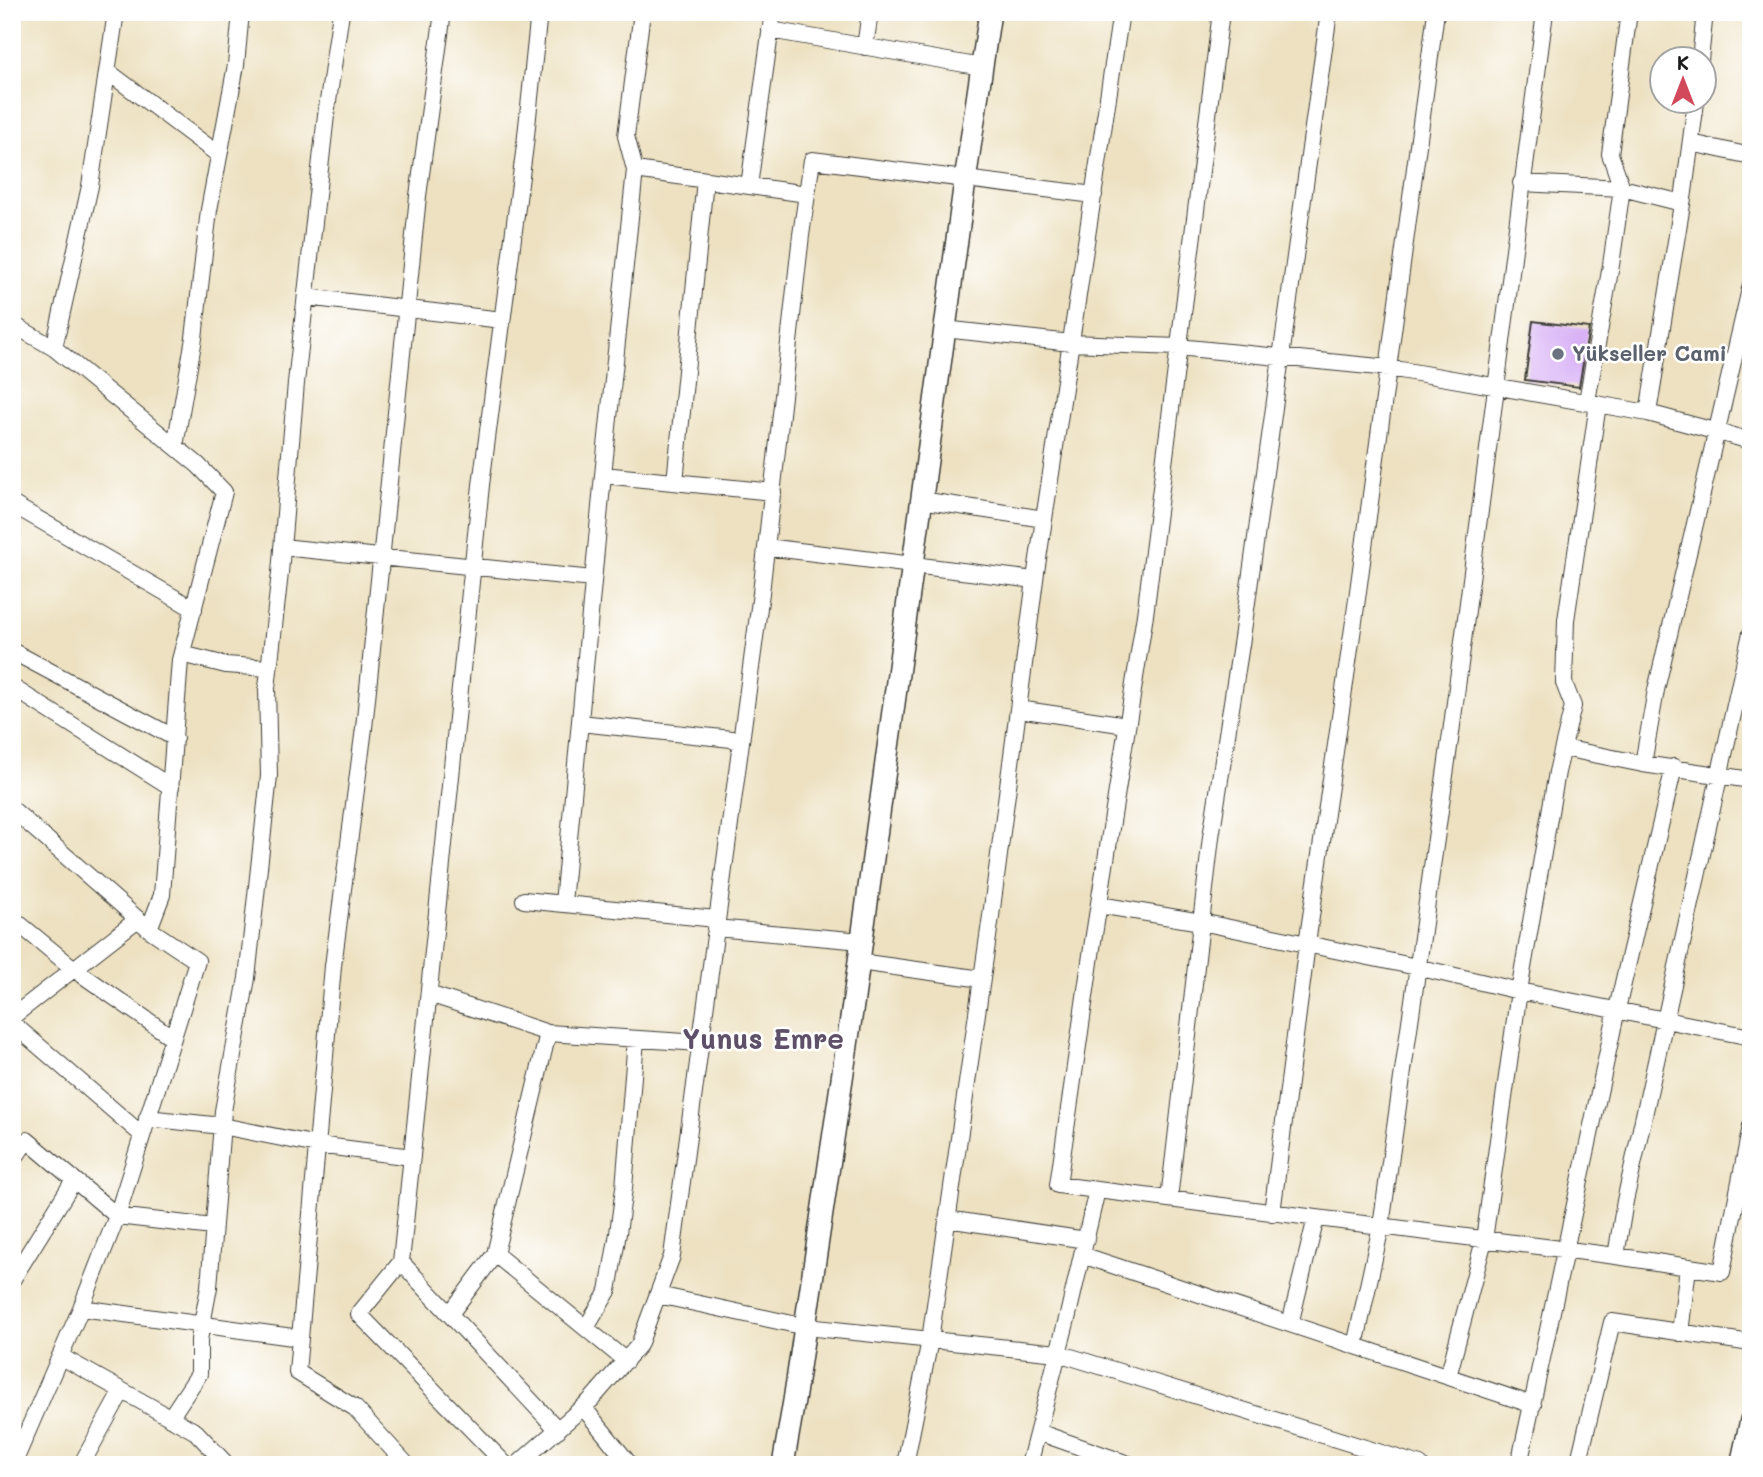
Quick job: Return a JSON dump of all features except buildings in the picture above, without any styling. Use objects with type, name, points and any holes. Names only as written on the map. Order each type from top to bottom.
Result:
[{"type":"main road","points":[[783,1465],[806,1327],[862,941],[944,329],[990,12]]},
{"type":"main road","points":[[1741,1465],[1751,1420]]},
{"type":"street","points":[[54,348],[90,186],[116,12]]},
{"type":"street","points":[[175,446],[194,338],[209,210],[236,65],[241,12]]},
{"type":"street","points":[[170,1418],[199,1374],[222,1126],[247,978],[267,789],[267,688],[296,383],[326,115],[341,12]]},
{"type":"street","points":[[407,1465],[355,1408],[297,1372],[333,966],[364,728],[406,309],[443,12]]},
{"type":"street","points":[[506,1465],[359,1314],[401,1262],[472,567],[525,145],[538,12]]},
{"type":"street","points":[[563,904],[635,170],[626,136],[642,12]]},
{"type":"street","points":[[749,186],[773,12]]},
{"type":"street","points":[[865,47],[870,12]]},
{"type":"street","points":[[905,1465],[930,1340],[982,979],[1035,580],[1121,12]]},
{"type":"street","points":[[1221,12],[1145,615],[1058,1185],[1722,1272],[1745,1189],[1751,1126]]},
{"type":"street","points":[[1169,1199],[1211,837],[1242,638],[1329,12]]},
{"type":"street","points":[[1272,1213],[1436,12]]},
{"type":"street","points":[[1355,1346],[1381,1226],[1451,733],[1545,12]]},
{"type":"street","points":[[1448,1377],[1484,1240],[1519,991],[1573,706],[1564,683],[1566,620],[1592,402],[1622,188],[1609,154],[1629,12]]},
{"type":"street","points":[[1701,46],[1705,12]]},
{"type":"street","points":[[770,30],[982,67]]},
{"type":"street","points":[[107,71],[219,155]]},
{"type":"street","points":[[1648,413],[1694,116]]},
{"type":"street","points":[[1691,143],[1751,156]]},
{"type":"street","points":[[517,1465],[583,1407],[639,1345],[672,1256],[766,547],[812,160],[1094,195]]},
{"type":"street","points":[[635,170],[807,194]]},
{"type":"street","points":[[675,482],[705,180]]},
{"type":"street","points":[[1521,183],[1622,188],[1682,203]]},
{"type":"street","points":[[1643,764],[1656,690],[1751,285]]},
{"type":"street","points":[[306,297],[502,320]]},
{"type":"street","points":[[12,324],[54,348],[175,446],[224,492],[182,654],[162,895],[144,924],[74,969],[12,1020],[141,1134]]},
{"type":"street","points":[[944,329],[1071,342],[1178,347],[1389,368],[1648,413],[1751,441]]},
{"type":"street","points":[[603,475],[773,492]]},
{"type":"street","points":[[921,500],[1044,519]]},
{"type":"street","points":[[12,504],[194,609]]},
{"type":"street","points":[[282,547],[593,579]]},
{"type":"street","points":[[766,547],[1035,580]]},
{"type":"street","points":[[1616,1256],[1625,1201],[1751,633]]},
{"type":"street","points":[[12,650],[175,738]]},
{"type":"street","points":[[182,654],[226,664],[270,668]]},
{"type":"street","points":[[12,687],[171,787]]},
{"type":"street","points":[[1018,709],[1127,725]]},
{"type":"street","points":[[580,723],[741,740]]},
{"type":"street","points":[[1563,748],[1643,764],[1751,780]]},
{"type":"street","points":[[1519,1465],[1617,1009],[1674,767]]},
{"type":"street","points":[[13,1465],[81,1308],[117,1216],[197,961],[144,924],[14,815]]},
{"type":"street","points":[[524,900],[862,941]]},
{"type":"street","points":[[1099,905],[1201,922],[1519,991],[1751,1037]]},
{"type":"street","points":[[12,918],[74,969],[173,1038]]},
{"type":"street","points":[[859,962],[982,979]]},
{"type":"street","points":[[429,994],[548,1033],[700,1043]]},
{"type":"street","points":[[450,1314],[495,1254],[548,1033]]},
{"type":"street","points":[[586,1328],[608,1290],[618,1233],[636,1039]]},
{"type":"street","points":[[147,1118],[222,1126],[317,1145],[412,1157]]},
{"type":"street","points":[[12,1162],[27,1140],[117,1216],[214,1227]]},
{"type":"street","points":[[12,1280],[74,1180]]},
{"type":"street","points":[[1029,1465],[1097,1190]]},
{"type":"street","points":[[1290,1324],[1316,1218]]},
{"type":"street","points":[[947,1219],[1084,1247],[1290,1324],[1533,1405]]},
{"type":"street","points":[[495,1254],[626,1361]]},
{"type":"street","points":[[401,1262],[558,1430]]},
{"type":"street","points":[[1679,1333],[1688,1266]]},
{"type":"street","points":[[658,1295],[806,1327],[1058,1353],[1420,1465]]},
{"type":"street","points":[[81,1308],[300,1338]]},
{"type":"street","points":[[1578,1465],[1612,1322],[1751,1343]]},
{"type":"street","points":[[60,1356],[196,1432],[227,1465]]},
{"type":"street","points":[[80,1465],[122,1391]]},
{"type":"street","points":[[583,1407],[630,1465]]},
{"type":"street","points":[[1038,1432],[1131,1465]]},
{"type":"place","name":"Yükseller Cami","points":[[1558,354]]},
{"type":"district","name":"Yunus Emre","points":[[763,1039]]}]
